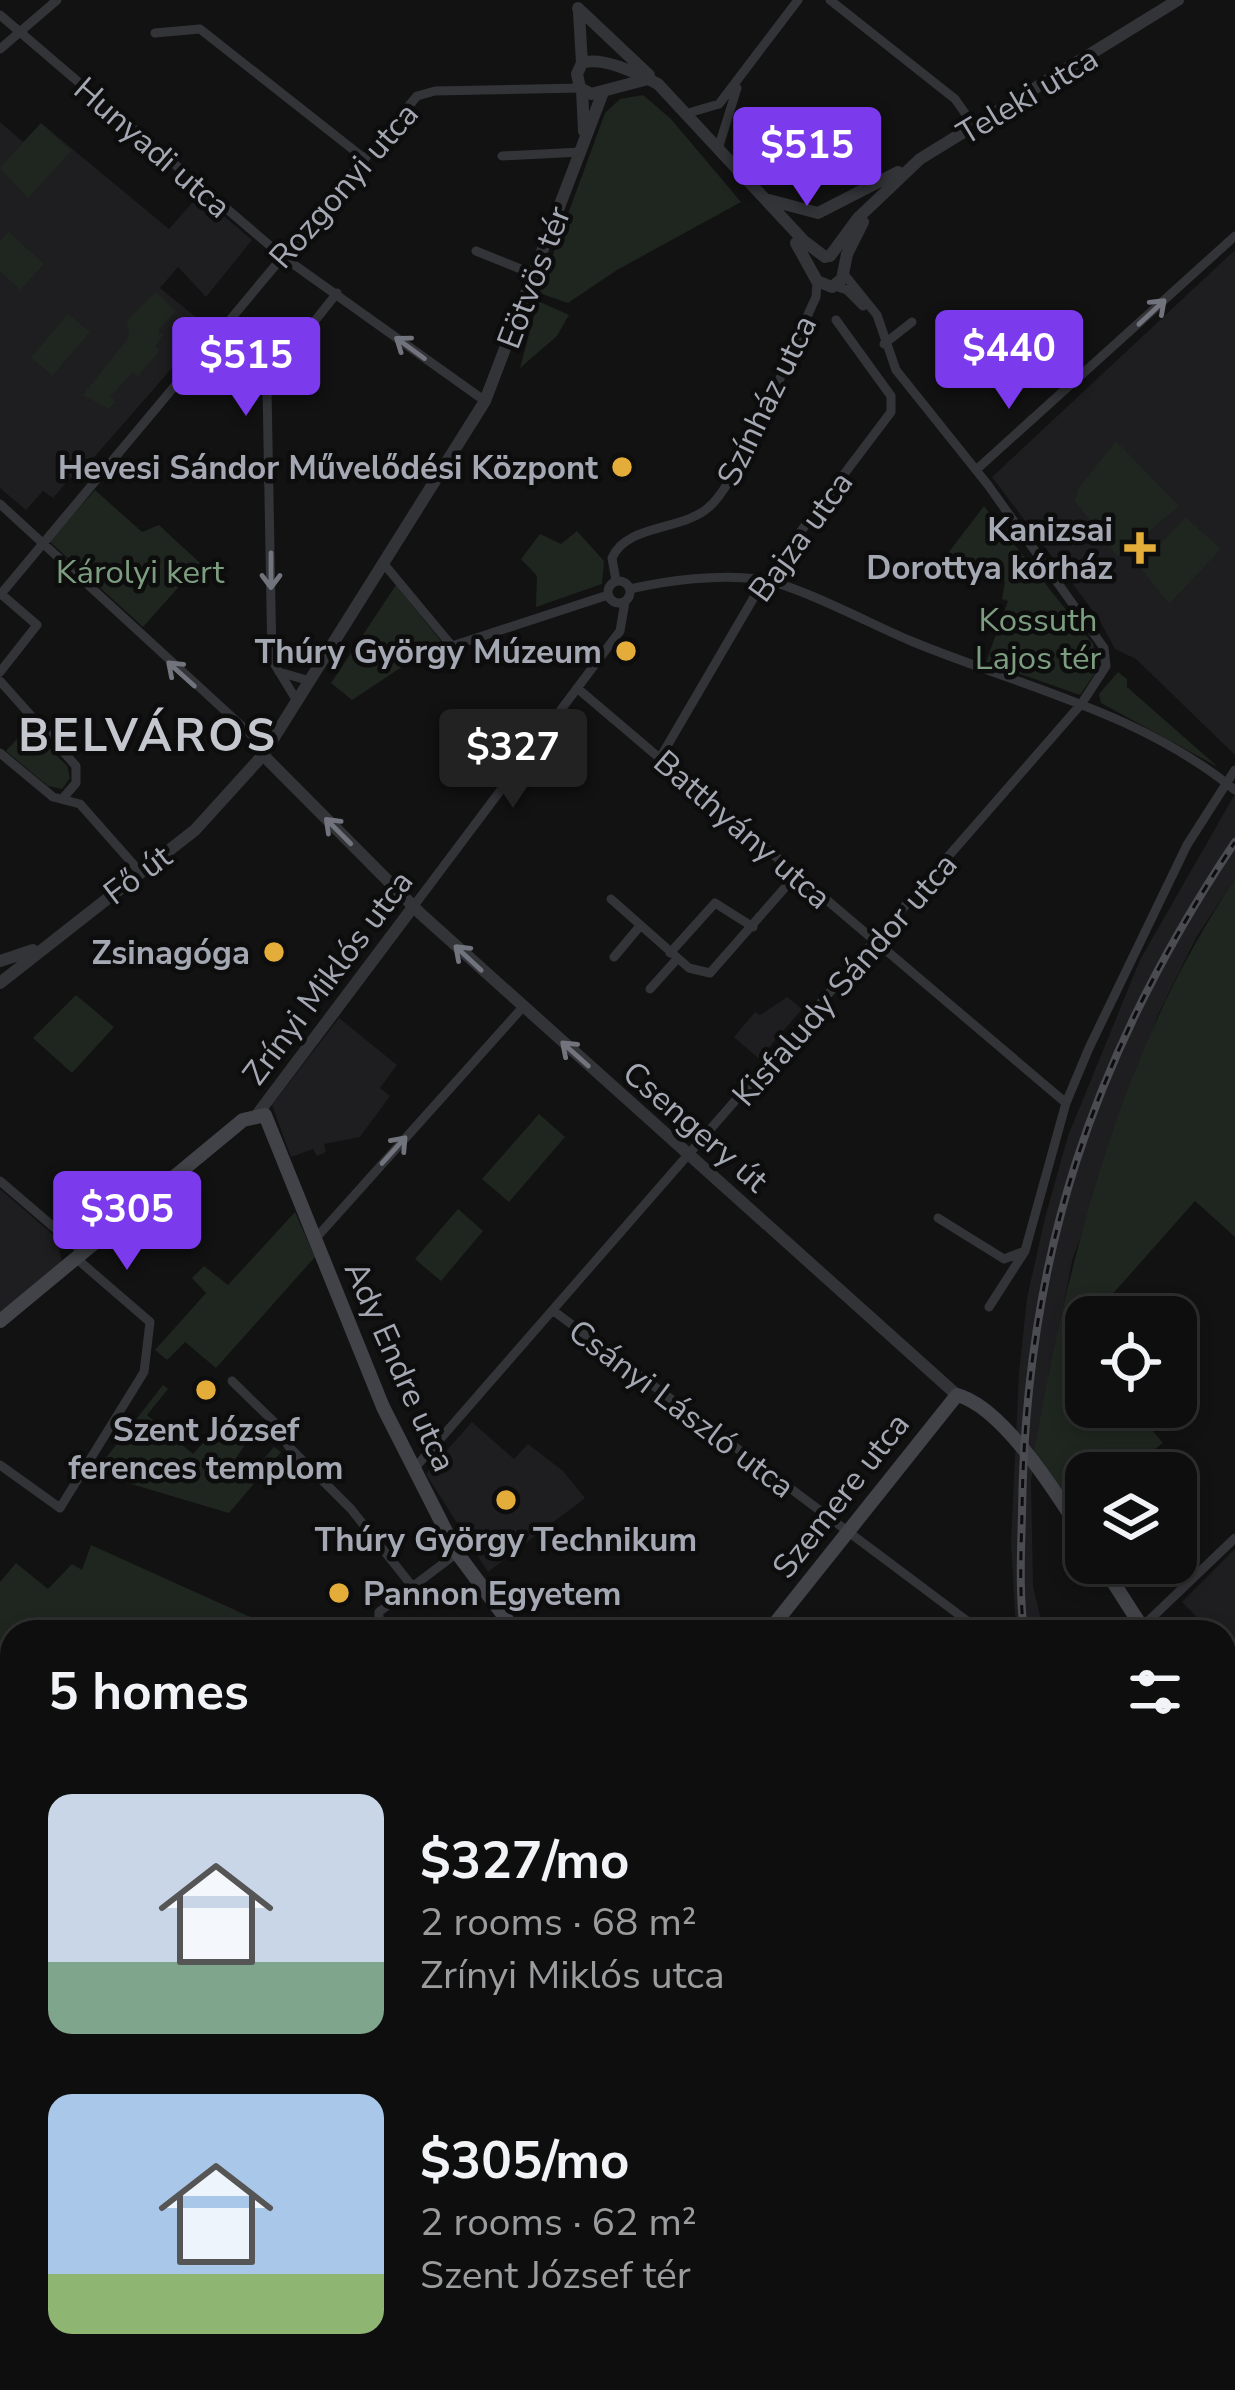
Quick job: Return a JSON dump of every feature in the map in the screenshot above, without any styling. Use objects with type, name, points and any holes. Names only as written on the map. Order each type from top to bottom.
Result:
[{"type":"main road","name":"Ady Endre utca","points":[[259,1112],[271,1122],[364,1364],[414,1468],[457,1553],[507,1620]]},
{"type":"main road","name":"Zrínyi Miklós utca","points":[[0,1321],[259,1112]]},
{"type":"main road","name":"Szemere utca","points":[[777,1620],[957,1395]]},
{"type":"main road","name":"Csengery út","points":[[957,1395],[970,1400],[1022,1449],[1065,1510]]},
{"type":"main road","points":[[1115,1584],[1138,1620]]},
{"type":"street","points":[[0,49],[58,0]]},
{"type":"street","points":[[685,114],[719,104],[798,0]]},
{"type":"street","points":[[830,0],[955,99],[974,126]]},
{"type":"street","name":"Teleki utca","points":[[830,278],[828,256],[920,159],[1178,0]]},
{"type":"street","points":[[578,7],[606,64]]},
{"type":"street","points":[[578,7],[718,148],[830,278],[860,302],[880,331],[900,376],[976,470],[1235,236]]},
{"type":"street","name":"Eötvös tér","points":[[578,7],[582,148]]},
{"type":"street","name":"Hunyadi utca","points":[[0,15],[282,256],[485,401]]},
{"type":"street","points":[[155,33],[200,29],[365,158]]},
{"type":"street","points":[[580,66],[606,64],[653,82]]},
{"type":"street","name":"Eötvös tér","points":[[485,401],[606,91],[606,64]]},
{"type":"street","name":"Rozgonyi utca","points":[[547,84],[580,66]]},
{"type":"street","points":[[718,148],[719,131],[741,78]]},
{"type":"street","points":[[581,88],[606,91],[653,82]]},
{"type":"street","name":"Rozgonyi utca","points":[[0,595],[421,94],[547,84],[581,88]]},
{"type":"street","name":"Eötvös tér","points":[[502,156],[582,148]]},
{"type":"street","points":[[764,198],[818,213],[920,159]]},
{"type":"street","name":"Teleki utca","points":[[830,278],[880,196]]},
{"type":"street","points":[[764,198],[828,256],[830,278]]},
{"type":"street","points":[[476,251],[532,274]]},
{"type":"street","name":"Színház utca","points":[[616,581],[611,562],[622,543],[692,518],[721,493],[816,297],[830,278]]},
{"type":"street","points":[[297,701],[272,660],[267,389],[274,371],[337,293]]},
{"type":"street","name":"Bajza utca","points":[[660,758],[764,580],[891,412],[891,396],[836,320]]},
{"type":"street","points":[[884,344],[912,322]]},
{"type":"street","points":[[485,401],[384,564],[452,646],[608,595],[616,581],[630,589],[669,582],[764,580],[1135,727],[1231,786]]},
{"type":"street","name":"Kisfaludy Sándor utca","points":[[414,1468],[1082,704],[1106,666],[1104,648],[976,470]]},
{"type":"street","points":[[0,503],[258,741],[263,755]]},
{"type":"street","name":"Fő út","points":[[2,977],[223,805],[263,755],[384,564]]},
{"type":"street","name":"Zrínyi Miklós utca","points":[[259,1112],[620,632],[630,589]]},
{"type":"street","points":[[0,595],[37,625],[0,672]]},
{"type":"street","points":[[608,595],[616,603],[625,602]]},
{"type":"street","points":[[279,672],[310,681]]},
{"type":"street","points":[[0,681],[76,766],[76,784],[64,796]]},
{"type":"street","name":"Batthyány utca","points":[[578,688],[1066,1103]]},
{"type":"street","points":[[0,753],[53,797],[64,796],[80,804],[141,873]]},
{"type":"street","name":"Csengery út","points":[[263,755],[413,908],[957,1395]]},
{"type":"street","points":[[989,1307],[1025,1251],[1066,1103],[1138,942],[1231,786],[1235,770]]},
{"type":"street","points":[[611,898],[674,956],[710,973],[796,875]]},
{"type":"street","points":[[650,989],[718,902],[753,927]]},
{"type":"street","points":[[614,957],[640,926]]},
{"type":"street","points":[[0,961],[40,949]]},
{"type":"street","points":[[316,1238],[522,1008]]},
{"type":"street","points":[[0,1181],[149,1322],[144,1372],[60,1508],[0,1465]]},
{"type":"street","points":[[938,1218],[1004,1259],[1025,1251]]},
{"type":"street","name":"Csányi László utca","points":[[555,1312],[966,1620]]},
{"type":"street","points":[[232,1381],[351,1509],[412,1586]]},
{"type":"street","points":[[1153,1620],[1235,1538]]},
{"type":"street","points":[[376,1620],[457,1553]]},
{"type":"shaded area","points":[[0,122],[23,142],[41,123],[169,229],[199,195],[252,240],[206,297],[178,267],[160,288],[208,327],[75,479],[71,477],[53,498],[43,491],[26,510],[0,488]]},
{"type":"shaded area","name":"Kanizsai Dorottya kórház","points":[[1235,250],[1235,755],[1136,659],[1115,649],[1099,619],[992,477]]},
{"type":"shaded area","points":[[1235,794],[1235,879],[1197,936],[1158,1015],[1072,1261],[1031,1480],[1033,1586],[1041,1620],[1015,1620],[1011,1543],[1027,1298],[1068,1136],[1140,960]]},
{"type":"shaded area","points":[[787,997],[802,1009],[759,1059],[734,1037],[755,1012],[760,1015]]},
{"type":"shaded area","points":[[339,1018],[397,1065],[380,1088],[390,1096],[360,1137],[324,1144],[326,1152],[317,1156],[313,1149],[291,1157],[272,1105]]},
{"type":"shaded area","points":[[0,1189],[57,1238],[62,1263],[0,1315]]},
{"type":"shaded area","points":[[472,1422],[514,1459],[528,1444],[563,1471],[585,1498],[488,1572],[426,1474]]},
{"type":"shaded area","points":[[1235,1549],[1235,1620],[1200,1620],[1182,1602]]},
{"type":"green space","points":[[643,95],[671,119],[741,202],[617,270],[568,303],[539,293],[605,113],[620,99]]},
{"type":"green space","points":[[41,123],[71,151],[28,198],[0,168]]},
{"type":"green space","points":[[9,232],[44,264],[20,290],[0,271],[0,241]]},
{"type":"green space","points":[[156,292],[176,311],[158,331],[163,335],[155,346],[160,350],[138,376],[133,372],[110,397],[116,402],[109,409],[83,395],[129,337],[127,320]]},
{"type":"green space","points":[[538,301],[569,315],[557,336],[520,368]]},
{"type":"green space","points":[[68,314],[90,332],[52,376],[31,357]]},
{"type":"green space","points":[[1116,441],[1179,506],[1118,557],[1075,501],[1078,489]]},
{"type":"green space","name":"Károlyi kert","points":[[95,490],[142,532],[159,525],[200,563],[143,627],[49,541]]},
{"type":"green space","name":"Kossuth Lajos tér","points":[[984,506],[1093,644],[1096,672],[1080,695],[986,662],[1008,601],[1002,599],[1005,582],[988,572],[981,580],[949,574],[952,559],[945,557]]},
{"type":"green space","points":[[1186,518],[1221,549],[1169,604],[1132,557],[1149,541],[1156,548]]},
{"type":"green space","points":[[577,531],[604,561],[602,584],[536,607],[537,576],[521,559],[540,534],[561,544]]},
{"type":"green space","points":[[396,585],[441,641],[352,700],[331,683]]},
{"type":"green space","name":"Kossuth Lajos tér","points":[[1118,672],[1127,679],[1127,687],[1218,767],[1101,703],[1099,694]]},
{"type":"green space","points":[[28,727],[67,766],[70,778],[62,789],[48,786],[6,751]]},
{"type":"green space","points":[[1235,879],[1235,1237],[1195,1201],[1111,1296],[1066,1296],[1130,1083],[1195,945]]},
{"type":"green space","points":[[76,995],[114,1027],[72,1073],[33,1038]]},
{"type":"green space","points":[[539,1114],[565,1137],[509,1202],[482,1179]]},
{"type":"green space","points":[[458,1209],[483,1231],[441,1281],[415,1259]]},
{"type":"green space","points":[[295,1212],[315,1257],[216,1368],[185,1342],[167,1360],[155,1350],[206,1293],[192,1278],[204,1266],[228,1285]]},
{"type":"green space","points":[[1065,1298],[1065,1428],[1150,1428],[1163,1443],[1151,1452],[1065,1452],[1065,1496],[1034,1452]]},
{"type":"green space","points":[[163,1385],[168,1389],[147,1415],[193,1454],[220,1424],[245,1445],[236,1458],[252,1472],[274,1447],[281,1452],[229,1513],[94,1473]]},
{"type":"green space","points":[[91,1545],[257,1620],[0,1620],[0,1582],[16,1563],[48,1589],[72,1564],[82,1570]]},
{"type":"railway","points":[[1023,1620],[1026,1419],[1053,1244],[1076,1161],[1142,1000],[1235,842]]},
{"type":"place","name":"Hevesi Sándor Művelődési Központ","points":[[622,467]]},
{"type":"place","name":"Kanizsai Dorottya kórház","points":[[1140,548]]},
{"type":"place","name":"Thúry György Múzeum","points":[[626,651]]},
{"type":"place","name":"Zsinagóga","points":[[274,952]]},
{"type":"place","name":"Szent József ferences templom","points":[[206,1390]]},
{"type":"place","name":"Thúry György Technikum","points":[[506,1500]]},
{"type":"place","name":"Pannon Egyetem","points":[[339,1593]]},
{"type":"district","name":"BELVÁROS","points":[[148,735]]}]
